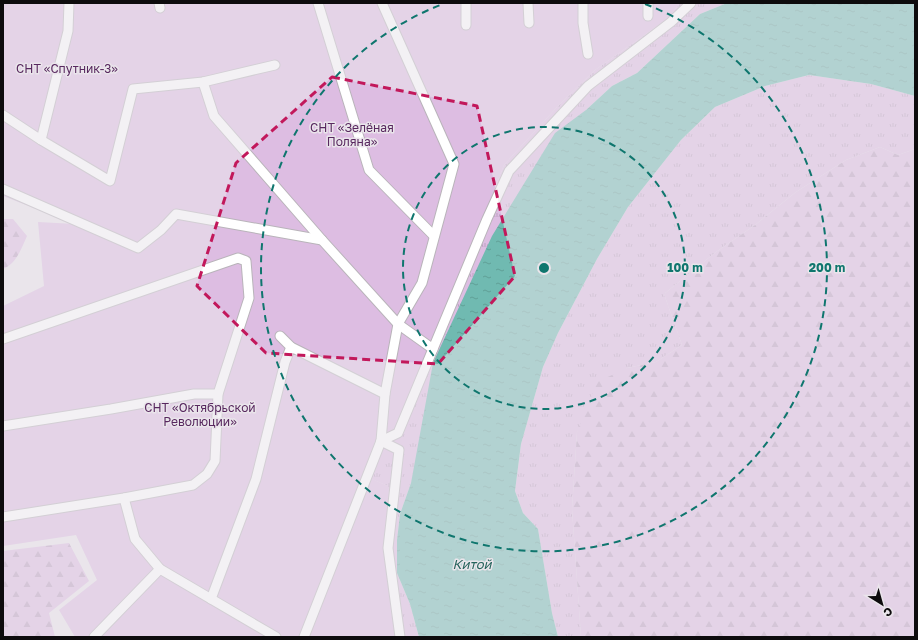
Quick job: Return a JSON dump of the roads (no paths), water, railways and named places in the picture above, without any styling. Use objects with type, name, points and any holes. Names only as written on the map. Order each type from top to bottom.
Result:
[{"type":"street","points":[[41,140],[68,31],[69,3]]},
{"type":"street","points":[[318,3],[369,170],[434,236]]},
{"type":"street","points":[[304,637],[381,441],[385,394],[398,324],[422,283],[454,164],[382,3]]},
{"type":"street","points":[[466,3],[466,25]]},
{"type":"street","points":[[528,3],[529,23]]},
{"type":"street","points":[[583,3],[583,23],[588,54]]},
{"type":"street","points":[[648,3],[648,16]]},
{"type":"street","points":[[381,441],[398,433],[487,219],[509,171],[588,86],[671,22],[691,3]]},
{"type":"street","points":[[3,115],[41,140],[110,181],[133,89],[203,82],[276,65]]},
{"type":"street","points":[[203,82],[214,116],[322,240],[398,324],[433,349]]},
{"type":"street","points":[[3,188],[138,248],[161,230],[176,214],[322,240]]},
{"type":"street","points":[[3,339],[238,258],[246,261],[249,298],[218,394],[215,461],[207,474],[193,485],[124,498],[3,517]]},
{"type":"street","points":[[280,336],[291,348],[385,394]]},
{"type":"street","points":[[210,599],[256,479],[285,362],[291,348]]},
{"type":"street","points":[[3,426],[194,394],[218,394]]},
{"type":"street","points":[[381,441],[399,450],[388,548],[400,637]]},
{"type":"street","points":[[124,498],[135,539],[160,569],[276,637]]},
{"type":"street","points":[[94,637],[160,569]]},
{"type":"water","name":"Китой","points":[[727,3],[915,3],[915,96],[871,84],[809,75],[765,86],[715,107],[681,140],[628,207],[597,259],[558,333],[543,367],[521,444],[515,491],[523,513],[538,529],[552,613],[558,637],[419,637],[410,604],[397,573],[397,540],[400,514],[411,483],[433,363],[492,236],[555,133],[586,110],[612,86],[637,73],[700,14]]},
{"type":"park label","name":"СНТ «Спутник-3»","points":[[67,69]]},
{"type":"park label","name":"СНТ «Зелёная Поляна»","points":[[352,135]]},
{"type":"park label","name":"СНТ «Октябрьской Революции»","points":[[200,415]]}]
